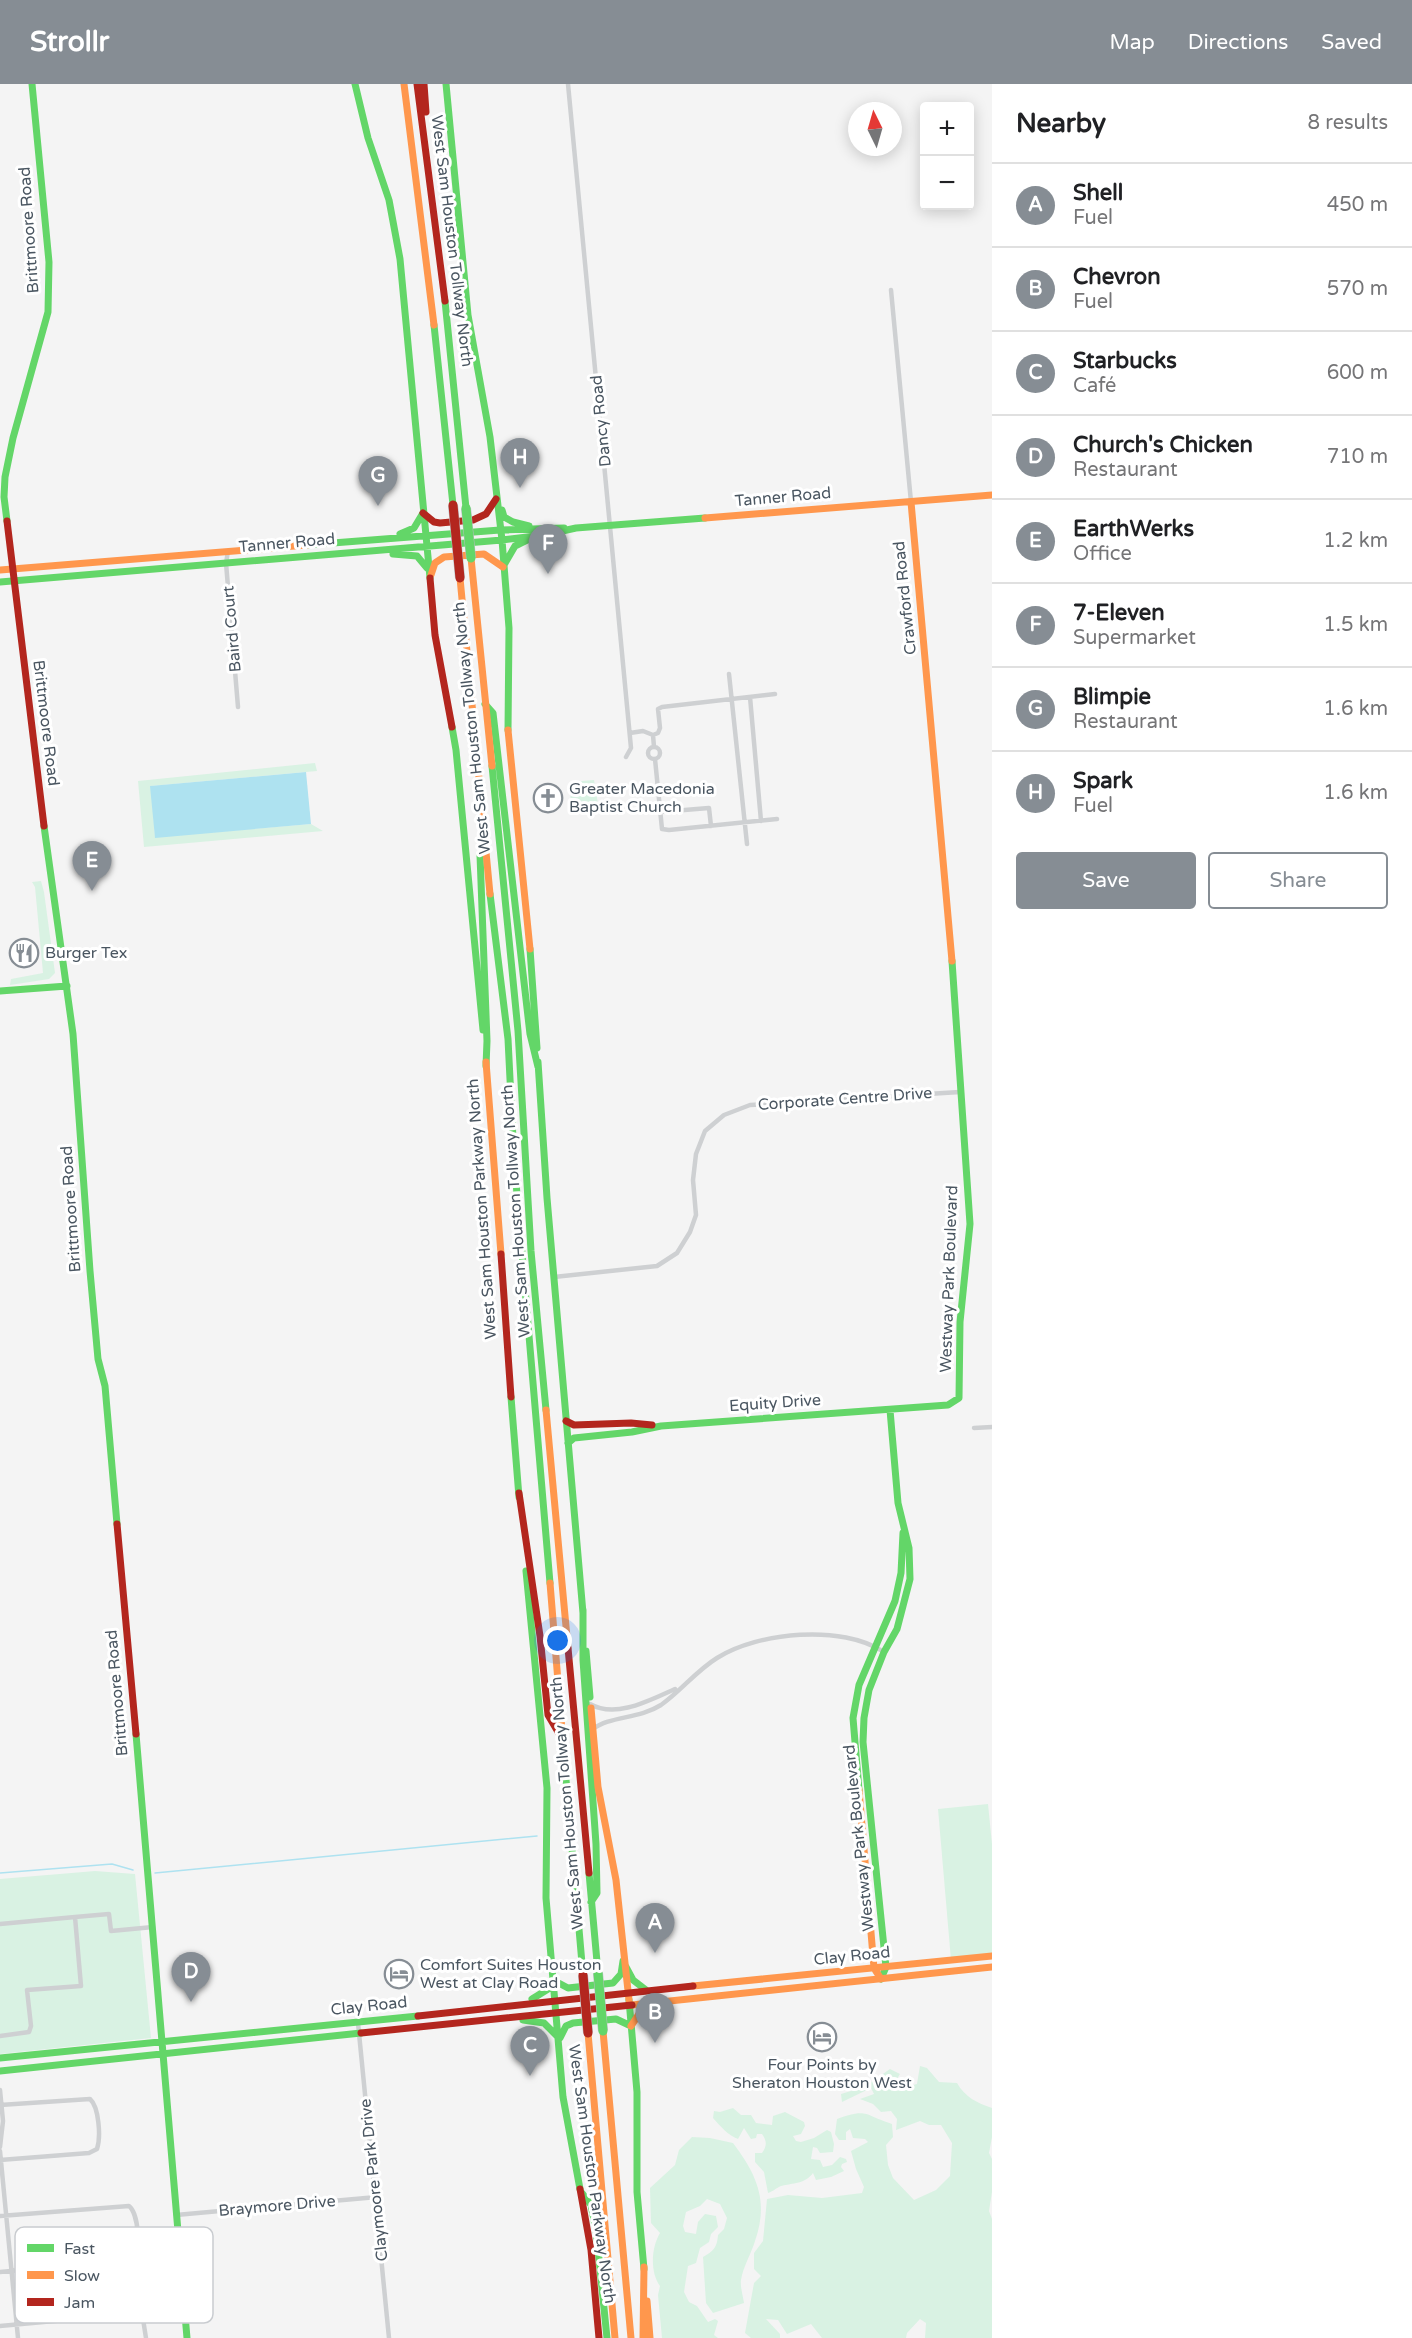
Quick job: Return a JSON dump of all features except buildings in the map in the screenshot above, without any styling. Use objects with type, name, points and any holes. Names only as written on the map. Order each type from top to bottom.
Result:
[{"type":"main road","name":"Brittmoore Road","points":[[32,84],[50,281],[48,312],[13,438],[5,477],[4,502],[33,743],[67,986],[79,1100],[85,1213],[97,1348],[105,1386],[164,2042],[162,2054],[177,2227]]},
{"type":"main road","name":"West Sam Houston Parkway North","points":[[355,84],[368,138],[389,200],[397,235],[435,635],[456,750],[486,1066],[519,1493],[547,1788],[546,1898],[563,2097],[591,2250],[599,2338]]},
{"type":"main road","name":"West Sam Houston Tollway North","points":[[404,84],[428,265],[453,505],[484,845],[507,1038],[515,1170],[615,2338]]},
{"type":"main road","name":"West Sam Houston Tollway North","points":[[418,84],[445,296],[484,704],[517,1013],[531,1251],[631,2338]]},
{"type":"main road","points":[[424,84],[441,225],[447,288],[445,296]]},
{"type":"main road","points":[[446,84],[469,322],[488,421],[504,567],[508,628],[508,736],[530,952],[554,1277],[590,1704],[598,1786],[616,1880],[630,2006],[638,2113],[637,2192],[651,2338]]},
{"type":"main road","name":"Tanner Road","points":[[0,582],[426,546],[501,535],[576,528],[992,495]]},
{"type":"main road","points":[[374,540],[389,534],[404,534],[414,528],[423,513],[434,522],[440,523],[481,520],[490,512],[497,496]]},
{"type":"main road","points":[[497,496],[504,517],[513,522],[545,531]]},
{"type":"main road","name":"Crawford Road","points":[[910,502],[948,903]]},
{"type":"main road","points":[[504,567],[507,557],[515,546],[545,531]]},
{"type":"main road","name":"Tanner Road","points":[[0,570],[425,536],[501,535]]},
{"type":"main road","points":[[355,552],[413,555],[425,564],[430,577]]},
{"type":"main road","points":[[430,577],[435,563],[444,557],[484,554],[504,567]]},
{"type":"main road","points":[[484,704],[493,713],[530,1034],[538,1067]]},
{"type":"main road","points":[[484,845],[480,850],[486,1066]]},
{"type":"main road","name":"Westway Park Boulevard","points":[[881,1979],[886,1967],[864,1742],[864,1718],[868,1690],[895,1601],[901,1573],[903,1524],[898,1503],[890,1410],[948,1405],[959,1398],[960,1322],[970,1224],[948,903]]},
{"type":"main road","points":[[0,992],[67,986]]},
{"type":"main road","name":"Equity Drive","points":[[566,1421],[573,1425],[631,1423],[661,1425],[890,1410]]},
{"type":"main road","name":"Equity Drive","points":[[568,1443],[574,1438],[632,1432],[661,1425]]},
{"type":"main road","points":[[519,1493],[540,1636],[548,1715],[563,1741]]},
{"type":"main road","points":[[583,1610],[583,1660],[596,1844],[597,1893],[591,1902]]},
{"type":"main road","name":"Westway Park Boulevard","points":[[880,1650],[859,1685],[853,1718],[874,1968],[881,1979]]},
{"type":"main road","points":[[516,2003],[535,1998],[553,1983],[568,1988],[614,1983],[621,1974],[624,1956]]},
{"type":"main road","name":"Clay Road","points":[[0,2058],[358,2023],[516,2003],[789,1978],[992,1956]]},
{"type":"main road","points":[[626,1967],[633,1980],[646,1990]]},
{"type":"main road","name":"Clay Road","points":[[0,2071],[992,1967]]},
{"type":"main road","points":[[789,1978],[790,1989]]},
{"type":"main road","points":[[711,1985],[712,1996]]},
{"type":"main road","points":[[631,2026],[639,2014],[660,2003]]},
{"type":"main road","points":[[450,2013],[451,2025]]},
{"type":"main road","points":[[507,2019],[543,2021],[549,2025],[559,2040]]},
{"type":"main road","points":[[559,2040],[562,2031],[573,2023],[616,2019],[631,2026]]},
{"type":"main road","points":[[258,2033],[261,2044]]},
{"type":"main road","points":[[68,2052],[69,2063]]},
{"type":"main road","points":[[582,2193],[591,2205],[596,2229],[607,2338]]},
{"type":"main road","points":[[643,2338],[644,2267]]},
{"type":"main road","name":"Brittmoore Road","points":[[186,2323],[187,2338]]},
{"type":"street","name":"Dancy Road","points":[[568,84],[632,748],[626,757]]},
{"type":"street","name":"Crawford Road","points":[[891,290],[910,502]]},
{"type":"street","name":"Baird Court","points":[[228,551],[226,563],[238,707]]},
{"type":"street","points":[[729,674],[747,844]]},
{"type":"street","points":[[630,733],[643,731],[653,735],[658,733],[660,728],[658,709],[662,707],[775,694]]},
{"type":"street","points":[[750,697],[761,821]]},
{"type":"street","points":[[653,735],[654,747]]},
{"type":"street","points":[[654,747],[660,751],[660,755],[655,759]]},
{"type":"street","points":[[654,747],[649,750],[648,754],[651,759],[655,759]]},
{"type":"street","points":[[655,759],[662,829],[777,819]]},
{"type":"street","points":[[660,812],[709,808],[711,826]]},
{"type":"street","name":"Corporate Centre Drive","points":[[554,1277],[657,1266],[677,1253],[690,1232],[696,1215],[693,1179],[696,1154],[705,1131],[724,1115],[750,1105],[960,1092]]},
{"type":"street","points":[[974,1428],[992,1426]]},
{"type":"street","points":[[593,1729],[602,1722],[638,1716],[661,1704],[717,1657],[755,1641],[834,1635],[880,1650]]},
{"type":"street","points":[[590,1704],[601,1710],[634,1706],[680,1687]]},
{"type":"street","points":[[0,1924],[109,1914],[111,1931],[153,1927]]},
{"type":"street","points":[[0,2036],[29,2032],[31,2026],[27,1990],[81,1986],[75,1917]]},
{"type":"street","name":"Claymoore Park Drive","points":[[358,2023],[377,2197],[389,2338]]},
{"type":"street","points":[[0,2090],[3,2121],[0,2149],[3,2216],[15,2313]]},
{"type":"street","points":[[0,2160],[93,2152],[98,2145],[94,2103],[90,2099],[1,2105]]},
{"type":"street","name":"Braymore Drive","points":[[176,2215],[377,2197]]},
{"type":"street","points":[[3,2216],[126,2205],[133,2208],[135,2212],[137,2227]]},
{"type":"street","points":[[0,2271],[15,2271]]},
{"type":"street","points":[[0,2326],[28,2323]]},
{"type":"street","points":[[144,2323],[146,2338]]},
{"type":"street","points":[[16,2324],[18,2338]]},
{"type":"green space","points":[[315,763],[317,771],[151,786],[155,837],[311,824],[323,831],[144,847],[138,781]]},
{"type":"green space","points":[[594,780],[598,804],[571,809],[570,782]]},
{"type":"green space","points":[[41,881],[55,973],[49,979],[10,985],[11,979],[43,973],[35,887],[32,882]]},
{"type":"green space","points":[[988,1804],[992,1844],[992,1956],[951,1960],[938,1809]]},
{"type":"green space","points":[[95,1871],[135,1874],[151,2038],[0,2054],[0,1879]]},
{"type":"green space","points":[[920,2066],[927,2068],[939,2082],[957,2083],[972,2099],[992,2108],[992,2137],[989,2153],[992,2159],[992,2192],[989,2211],[992,2219],[992,2338],[925,2338],[926,2323],[920,2319],[907,2333],[906,2338],[822,2338],[811,2324],[787,2334],[778,2320],[766,2319],[780,2334],[780,2338],[751,2338],[745,2333],[754,2283],[761,2276],[754,2269],[754,2253],[763,2241],[767,2199],[788,2195],[822,2198],[862,2193],[864,2187],[851,2151],[868,2142],[865,2139],[853,2138],[850,2129],[846,2132],[846,2140],[839,2140],[835,2134],[837,2119],[861,2113],[892,2124],[893,2137],[886,2145],[888,2165],[893,2178],[914,2200],[936,2190],[950,2176],[952,2143],[941,2125],[929,2125],[920,2121],[896,2130],[897,2119],[891,2111],[881,2112],[873,2104],[860,2099],[874,2094],[871,2088],[842,2102],[841,2094],[864,2087],[890,2069],[900,2074],[895,2082],[909,2086],[917,2084]]},
{"type":"green space","points":[[733,2108],[741,2115],[751,2115],[756,2123],[772,2125],[773,2116],[785,2112],[804,2122],[805,2126],[801,2134],[793,2136],[796,2141],[801,2142],[814,2138],[827,2130],[831,2132],[833,2152],[820,2153],[817,2148],[813,2147],[811,2159],[820,2160],[823,2167],[832,2165],[840,2157],[846,2159],[847,2162],[841,2167],[844,2171],[816,2180],[813,2173],[803,2181],[781,2186],[768,2193],[764,2172],[755,2162],[755,2153],[762,2153],[766,2146],[762,2134],[757,2134],[756,2138],[751,2139],[744,2128],[738,2139],[728,2133],[713,2118],[714,2111],[720,2112]]},
{"type":"green space","points":[[692,2137],[733,2143],[749,2166],[758,2189],[761,2201],[759,2227],[741,2280],[744,2303],[713,2313],[706,2303],[703,2257],[714,2248],[727,2218],[720,2204],[707,2199],[700,2206],[686,2212],[683,2226],[685,2232],[696,2234],[698,2222],[705,2214],[716,2216],[718,2227],[711,2234],[709,2242],[700,2248],[696,2263],[688,2266],[684,2292],[689,2302],[697,2306],[708,2322],[715,2319],[718,2321],[714,2335],[718,2338],[662,2338],[658,2295],[660,2286],[653,2267],[655,2246],[660,2233],[651,2223],[650,2188],[675,2165],[679,2150]]},
{"type":"water","points":[[306,772],[311,824],[155,838],[150,786]]},
{"type":"waterway","points":[[155,1873],[537,1836]]},
{"type":"waterway","points":[[0,1873],[112,1864],[133,1870]]},
{"type":"traffic: fast","points":[[7,521],[4,497],[5,477],[13,438],[48,312],[49,262],[32,84]]},
{"type":"traffic: fast","points":[[355,84],[368,138],[389,200],[400,259],[430,578]]},
{"type":"traffic: fast","points":[[446,84],[468,315],[490,437],[502,540],[509,628],[508,730]]},
{"type":"traffic: fast","points":[[445,301],[466,508]]},
{"type":"traffic: fast","points":[[434,325],[453,505]]},
{"type":"traffic: fast","points":[[466,508],[471,558]]},
{"type":"traffic: fast","points":[[502,510],[504,517],[529,526]]},
{"type":"traffic: fast","points":[[400,534],[414,528],[423,513]]},
{"type":"traffic: fast","points":[[0,582],[502,540],[576,528],[705,518]]},
{"type":"traffic: fast","points":[[307,545],[500,530],[564,528]]},
{"type":"traffic: fast","points":[[504,565],[515,546],[529,539]]},
{"type":"traffic: fast","points":[[393,554],[417,556],[427,568]]},
{"type":"traffic: fast","points":[[485,704],[493,713],[530,1034],[538,1067]]},
{"type":"traffic: fast","points":[[452,727],[483,1030]]},
{"type":"traffic: fast","points":[[492,766],[518,1031],[531,1251],[546,1410]]},
{"type":"traffic: fast","points":[[44,826],[73,1034],[90,1271],[98,1359],[105,1386],[117,1524]]},
{"type":"traffic: fast","points":[[480,855],[486,1066]]},
{"type":"traffic: fast","points":[[490,894],[508,1039],[514,1159],[550,1583]]},
{"type":"traffic: fast","points":[[530,949],[537,1048]]},
{"type":"traffic: fast","points":[[568,1443],[574,1438],[632,1432],[661,1426],[948,1405],[959,1398],[960,1322],[970,1224],[952,961]]},
{"type":"traffic: fast","points":[[0,991],[67,986]]},
{"type":"traffic: fast","points":[[538,1062],[547,1198],[583,1613]]},
{"type":"traffic: fast","points":[[511,1397],[519,1497]]},
{"type":"traffic: fast","points":[[881,1979],[886,1967],[863,1742],[864,1718],[869,1690],[884,1652],[897,1629],[910,1579],[909,1548],[898,1503],[890,1410]]},
{"type":"traffic: fast","points":[[859,1790],[853,1718],[859,1685],[895,1601],[901,1573],[903,1533]]},
{"type":"traffic: fast","points":[[526,1571],[547,1788],[546,1898],[563,2097],[580,2189]]},
{"type":"traffic: fast","points":[[583,1610],[583,1660],[596,1844],[597,1893],[591,1902]]},
{"type":"traffic: fast","points":[[586,1651],[590,1697]]},
{"type":"traffic: fast","points":[[136,1734],[178,2227]]},
{"type":"traffic: fast","points":[[565,1768],[583,1975]]},
{"type":"traffic: fast","points":[[589,1873],[598,1973]]},
{"type":"traffic: fast","points":[[553,1980],[568,1988],[613,1983],[621,1974],[623,1961]]},
{"type":"traffic: fast","points":[[626,1967],[633,1980],[646,1990]]},
{"type":"traffic: fast","points":[[598,1973],[603,2031]]},
{"type":"traffic: fast","points":[[532,1999],[553,1986]]},
{"type":"traffic: fast","points":[[629,2000],[637,2092],[637,2192],[644,2269]]},
{"type":"traffic: fast","points":[[0,2058],[418,2016]]},
{"type":"traffic: fast","points":[[560,2038],[566,2026],[573,2023],[616,2019],[631,2026]]},
{"type":"traffic: fast","points":[[523,2020],[544,2023],[558,2037]]},
{"type":"traffic: fast","points":[[0,2071],[361,2033]]},
{"type":"traffic: fast","points":[[582,2193],[591,2205],[596,2229],[607,2338]]},
{"type":"traffic: fast","points":[[186,2323],[187,2338]]},
{"type":"traffic: slow","points":[[404,84],[434,325]]},
{"type":"traffic: slow","points":[[705,518],[992,495]]},
{"type":"traffic: slow","points":[[911,502],[952,961]]},
{"type":"traffic: slow","points":[[0,570],[307,545]]},
{"type":"traffic: slow","points":[[431,575],[435,563],[444,557],[484,554],[503,567]]},
{"type":"traffic: slow","points":[[471,558],[492,766]]},
{"type":"traffic: slow","points":[[460,578],[490,894]]},
{"type":"traffic: slow","points":[[508,730],[530,949]]},
{"type":"traffic: slow","points":[[486,1062],[501,1254]]},
{"type":"traffic: slow","points":[[546,1410],[568,1648]]},
{"type":"traffic: slow","points":[[550,1583],[565,1768]]},
{"type":"traffic: slow","points":[[591,1708],[598,1787],[616,1880],[629,2000]]},
{"type":"traffic: slow","points":[[859,1790],[874,1968],[881,1979]]},
{"type":"traffic: slow","points":[[693,1986],[992,1956]]},
{"type":"traffic: slow","points":[[632,2005],[992,1967]]},
{"type":"traffic: slow","points":[[631,2026],[639,2014],[654,2006]]},
{"type":"traffic: slow","points":[[603,2031],[631,2338]]},
{"type":"traffic: slow","points":[[588,2033],[615,2338]]},
{"type":"traffic: slow","points":[[643,2338],[644,2267]]},
{"type":"traffic: slow","points":[[647,2301],[650,2338]]},
{"type":"traffic: jam","points":[[417,84],[445,301]]},
{"type":"traffic: jam","points":[[424,84],[426,112]]},
{"type":"traffic: jam","points":[[423,513],[434,522],[440,523],[473,520],[486,514],[496,499]]},
{"type":"traffic: jam","points":[[453,505],[460,578]]},
{"type":"traffic: jam","points":[[7,521],[44,826]]},
{"type":"traffic: jam","points":[[430,578],[435,635],[452,727]]},
{"type":"traffic: jam","points":[[501,1254],[511,1397]]},
{"type":"traffic: jam","points":[[566,1421],[574,1425],[631,1423],[652,1425]]},
{"type":"traffic: jam","points":[[519,1493],[540,1636],[548,1715],[561,1737]]},
{"type":"traffic: jam","points":[[117,1524],[136,1734]]},
{"type":"traffic: jam","points":[[568,1648],[589,1873]]},
{"type":"traffic: jam","points":[[583,1975],[588,2033]]},
{"type":"traffic: jam","points":[[418,2016],[693,1986]]},
{"type":"traffic: jam","points":[[361,2033],[632,2005]]},
{"type":"traffic: jam","points":[[580,2189],[591,2250],[599,2338]]},
{"type":"place","name":"Spark","points":[[520,488]]},
{"type":"place","name":"Blimpie","points":[[378,506]]},
{"type":"place","name":"7-Eleven","points":[[548,574]]},
{"type":"place","name":"Greater Macedonia Baptist Church","points":[[548,798]]},
{"type":"place","name":"EarthWerks","points":[[92,891]]},
{"type":"place","name":"Burger Tex","points":[[24,953]]},
{"type":"place","name":"Shell","points":[[655,1953]]},
{"type":"place","name":"Comfort Suites Houston West at Clay Road","points":[[399,1974]]},
{"type":"place","name":"Church's Chicken","points":[[191,2002]]},
{"type":"place","name":"Four Points by Sheraton Houston West","points":[[822,2037]]},
{"type":"place","name":"Chevron","points":[[655,2043]]},
{"type":"place","name":"Starbucks","points":[[530,2076]]}]
